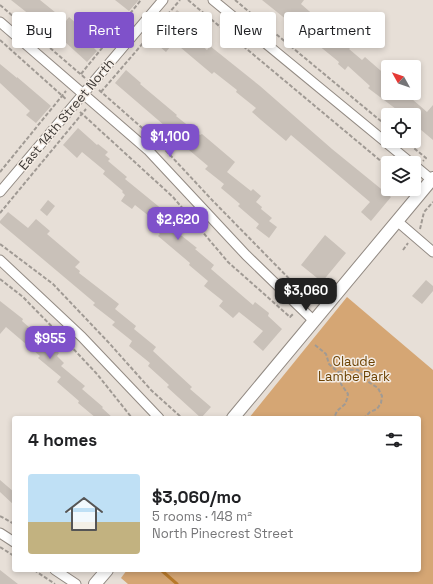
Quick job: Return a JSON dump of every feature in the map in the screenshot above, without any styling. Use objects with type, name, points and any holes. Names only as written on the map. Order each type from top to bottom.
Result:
[{"type":"main road","points":[[235,416],[432,179]]},
{"type":"main road","points":[[95,584],[105,572]]},
{"type":"street","name":"East 14th Street North","points":[[0,192],[163,0]]},
{"type":"street","points":[[213,0],[402,156]]},
{"type":"street","points":[[0,22],[148,150],[246,255],[314,321]]},
{"type":"street","points":[[421,170],[432,179]]},
{"type":"street","points":[[397,221],[433,252]]},
{"type":"street","points":[[0,260],[82,337],[157,416]]},
{"type":"street","points":[[0,533],[12,541]]},
{"type":"street","points":[[58,572],[76,584]]},
{"type":"path","points":[[188,0],[381,161]]},
{"type":"path","points":[[235,0],[381,120]]},
{"type":"path","points":[[0,40],[173,196],[228,262],[290,317],[309,299]]},
{"type":"path","points":[[0,244],[53,284],[151,390],[180,416]]},
{"type":"path","points":[[0,279],[23,297],[65,340],[97,374],[130,416]]},
{"type":"path","points":[[315,345],[326,354],[329,364],[341,376],[341,384],[348,394],[345,404],[337,411],[335,416]]},
{"type":"path","points":[[338,372],[344,372],[350,369],[358,370],[367,381],[378,388],[382,396],[381,403],[377,409],[370,412],[366,416]]},
{"type":"path","points":[[0,516],[12,523]]},
{"type":"path","points":[[0,547],[12,555]]},
{"type":"path","points":[[37,572],[55,584]]},
{"type":"green space","name":"Claude Lambe Park","points":[[347,297],[433,370],[433,584],[128,584],[121,578],[126,572],[421,572],[421,416],[251,416]]},
{"type":"building","points":[[11,0],[40,0],[55,12],[26,12]]},
{"type":"building","points":[[115,0],[139,0],[129,11]]},
{"type":"building","points":[[262,0],[304,0],[301,4],[310,12],[284,12],[284,18]]},
{"type":"building","points":[[69,17],[74,21],[74,48],[94,48],[97,51],[87,62],[66,43],[66,21]]},
{"type":"building","points":[[161,48],[169,48],[166,52]]},
{"type":"building","points":[[181,48],[205,48],[207,50],[212,48],[260,86],[332,149],[381,189],[381,196],[391,197],[371,221],[361,212],[370,202],[291,135],[286,141],[252,112],[256,108],[236,92],[237,90],[214,72],[212,74]]},
{"type":"building","points":[[322,48],[350,48],[349,49],[362,60],[365,57],[381,71],[381,98],[368,88],[370,86],[348,66],[345,70],[338,64],[339,62]]},
{"type":"building","points":[[0,64],[51,106],[36,123],[26,115],[30,111],[0,83]]},
{"type":"building","points":[[126,70],[141,83],[140,84],[177,115],[176,116],[200,135],[202,134],[235,162],[227,172],[251,191],[253,189],[261,196],[256,202],[262,207],[261,209],[272,218],[269,221],[277,227],[269,238],[256,228],[259,224],[238,206],[240,204],[221,188],[224,184],[205,169],[208,166],[170,134],[172,132],[115,83]]},
{"type":"building","points":[[384,100],[413,100],[427,112],[433,105],[433,140],[421,130],[421,108],[395,108]]},
{"type":"building","points":[[78,128],[97,145],[98,144],[108,152],[105,155],[110,159],[108,161],[127,177],[125,179],[163,210],[160,214],[179,230],[177,232],[197,248],[195,249],[214,265],[211,269],[253,305],[255,302],[269,313],[268,316],[282,329],[263,351],[253,342],[263,331],[239,312],[233,318],[219,306],[223,301],[204,286],[208,281],[189,265],[190,263],[158,236],[160,234],[155,230],[159,224],[135,205],[132,209],[121,201],[125,195],[122,192],[123,191],[103,174],[105,171],[82,152],[77,158],[63,145]]},
{"type":"building","points":[[48,200],[55,206],[47,216],[40,210]]},
{"type":"building","points":[[8,212],[28,228],[36,219],[50,231],[47,234],[80,262],[75,267],[80,271],[79,273],[119,304],[115,309],[136,326],[134,329],[156,347],[153,351],[192,387],[190,389],[211,407],[203,416],[199,416],[167,387],[169,385],[148,366],[150,363],[129,346],[132,341],[112,325],[115,322],[93,305],[95,303],[0,223]]},
{"type":"building","points":[[325,235],[346,253],[322,282],[301,265]]},
{"type":"building","points":[[426,280],[433,286],[433,291],[422,304],[412,296]]},
{"type":"building","points":[[0,301],[23,319],[22,321],[59,353],[57,356],[64,363],[61,366],[85,386],[82,389],[103,407],[102,408],[111,416],[94,416],[57,382],[61,377],[38,358],[40,356],[6,327],[0,334]]},
{"type":"building","points":[[0,480],[12,490],[12,503],[0,492]]},
{"type":"building","points":[[0,570],[18,584],[0,584]]},
{"type":"waterway","points":[[163,572],[177,584]]}]
